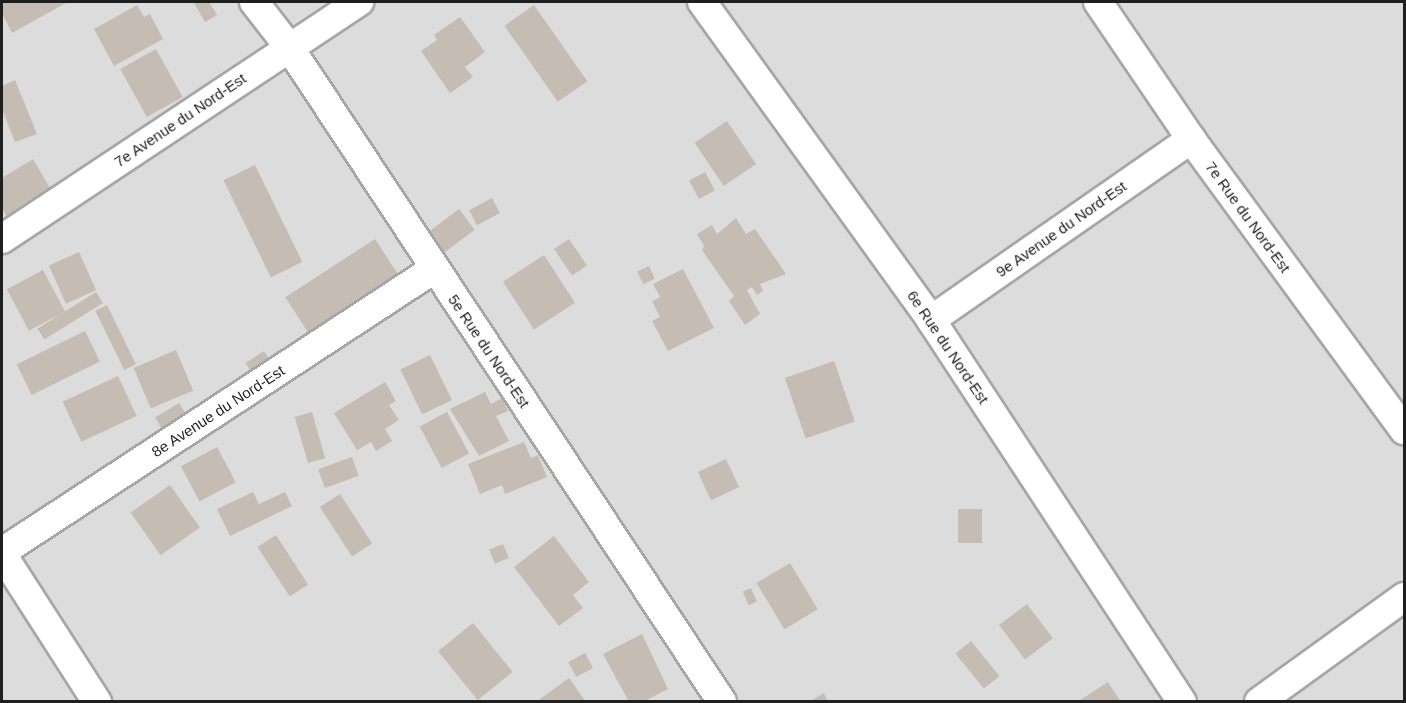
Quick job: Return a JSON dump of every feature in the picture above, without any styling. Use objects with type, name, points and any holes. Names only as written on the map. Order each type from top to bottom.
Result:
[{"type":"street","name":"5e Rue du Nord-Est","points":[[254,2],[289,47],[722,702]]},
{"type":"street","name":"7e Avenue du Nord-Est","points":[[2,239],[359,2]]},
{"type":"street","name":"6e Rue du Nord-Est","points":[[702,2],[931,320],[1182,702]]},
{"type":"street","name":"7e Rue du Nord-Est","points":[[1098,2],[1191,139],[1404,430]]},
{"type":"street","name":"9e Avenue du Nord-Est","points":[[931,320],[1191,139]]},
{"type":"street","name":"8e Avenue du Nord-Est","points":[[2,553],[434,269]]},
{"type":"street","points":[[2,553],[97,702]]},
{"type":"street","points":[[1259,702],[1404,597]]},
{"type":"shaded area","points":[[2,2],[1404,2],[1404,701],[2,701]]},
{"type":"building","points":[[2,2],[66,3],[12,33],[2,13]]},
{"type":"building","points":[[209,2],[217,15],[205,22],[194,3]]},
{"type":"building","points":[[137,5],[144,17],[150,14],[163,39],[114,66],[94,29]]},
{"type":"building","points":[[534,5],[587,81],[558,102],[505,26]]},
{"type":"building","points":[[460,17],[485,52],[465,67],[473,77],[450,93],[421,51],[437,40],[434,35]]},
{"type":"building","points":[[156,49],[183,97],[147,117],[120,69]]},
{"type":"building","points":[[15,80],[37,134],[15,142],[2,109],[2,86]]},
{"type":"building","points":[[727,121],[756,164],[724,186],[695,143]]},
{"type":"building","points":[[33,159],[51,190],[7,217],[2,208],[2,178]]},
{"type":"building","points":[[255,165],[302,262],[271,277],[224,180]]},
{"type":"building","points":[[705,172],[715,191],[699,199],[689,180]]},
{"type":"building","points":[[492,198],[500,213],[477,225],[469,210]]},
{"type":"building","points":[[459,209],[475,230],[441,255],[425,234]]},
{"type":"building","points":[[736,218],[746,234],[755,229],[786,274],[760,284],[763,291],[757,295],[752,287],[747,290],[760,314],[745,325],[729,301],[734,296],[702,250],[704,246],[697,234],[712,225],[717,234]]},
{"type":"building","points":[[375,239],[400,278],[310,336],[285,297]]},
{"type":"building","points":[[569,239],[587,266],[572,276],[554,249]]},
{"type":"building","points":[[79,252],[96,290],[66,304],[49,265]]},
{"type":"building","points":[[544,255],[575,303],[534,329],[503,282]]},
{"type":"building","points":[[649,266],[655,279],[643,284],[637,271]]},
{"type":"building","points":[[683,269],[714,328],[668,351],[652,321],[660,317],[652,301],[660,297],[653,284]]},
{"type":"building","points":[[43,270],[65,311],[29,331],[7,289]]},
{"type":"building","points":[[96,292],[103,303],[44,340],[37,329]]},
{"type":"building","points":[[107,305],[136,364],[124,370],[95,311]]},
{"type":"building","points":[[85,331],[100,362],[32,395],[17,364]]},
{"type":"building","points":[[176,350],[193,391],[151,408],[134,368]]},
{"type":"building","points":[[264,351],[273,365],[255,377],[246,363]]},
{"type":"building","points":[[430,355],[452,400],[422,414],[400,369]]},
{"type":"building","points":[[834,361],[855,422],[806,438],[785,378]]},
{"type":"building","points":[[118,376],[137,416],[81,442],[63,402]]},
{"type":"building","points":[[385,382],[396,401],[389,405],[399,420],[385,429],[392,441],[376,451],[371,442],[357,450],[334,413]]},
{"type":"building","points":[[485,392],[491,404],[502,398],[508,411],[496,416],[509,441],[479,456],[450,409]]},
{"type":"building","points":[[179,403],[188,418],[164,432],[155,417]]},
{"type":"building","points":[[312,412],[325,458],[308,463],[295,417]]},
{"type":"building","points":[[447,412],[469,453],[442,468],[420,427]]},
{"type":"building","points":[[524,442],[531,458],[538,455],[547,477],[505,494],[502,485],[480,494],[468,464]]},
{"type":"building","points":[[217,447],[236,482],[200,502],[181,466]]},
{"type":"building","points":[[352,457],[359,476],[325,488],[318,469]]},
{"type":"building","points":[[726,459],[739,487],[711,500],[698,472]]},
{"type":"building","points":[[170,485],[200,528],[161,555],[131,513]]},
{"type":"building","points":[[253,492],[259,504],[285,492],[292,506],[230,536],[217,509]]},
{"type":"building","points":[[340,494],[372,543],[352,557],[320,507]]},
{"type":"building","points":[[958,509],[982,509],[982,543],[958,543]]},
{"type":"building","points":[[276,535],[308,584],[290,596],[258,547]]},
{"type":"building","points":[[554,536],[589,582],[573,595],[583,608],[559,626],[514,567]]},
{"type":"building","points":[[503,544],[509,558],[495,564],[489,550]]},
{"type":"building","points":[[790,563],[818,609],[784,629],[757,583]]},
{"type":"building","points":[[751,588],[757,602],[749,605],[743,592]]},
{"type":"building","points":[[1027,604],[1053,638],[1025,659],[999,625]]},
{"type":"building","points":[[473,623],[513,672],[478,700],[438,651]]},
{"type":"building","points":[[642,634],[668,689],[643,702],[629,702],[603,654]]},
{"type":"building","points":[[971,641],[999,676],[984,689],[955,654]]},
{"type":"building","points":[[585,653],[593,668],[576,677],[568,662]]},
{"type":"building","points":[[569,678],[586,702],[541,702],[540,699]]},
{"type":"building","points":[[1108,682],[1121,702],[1077,702]]},
{"type":"building","points":[[824,693],[828,702],[809,702]]}]
